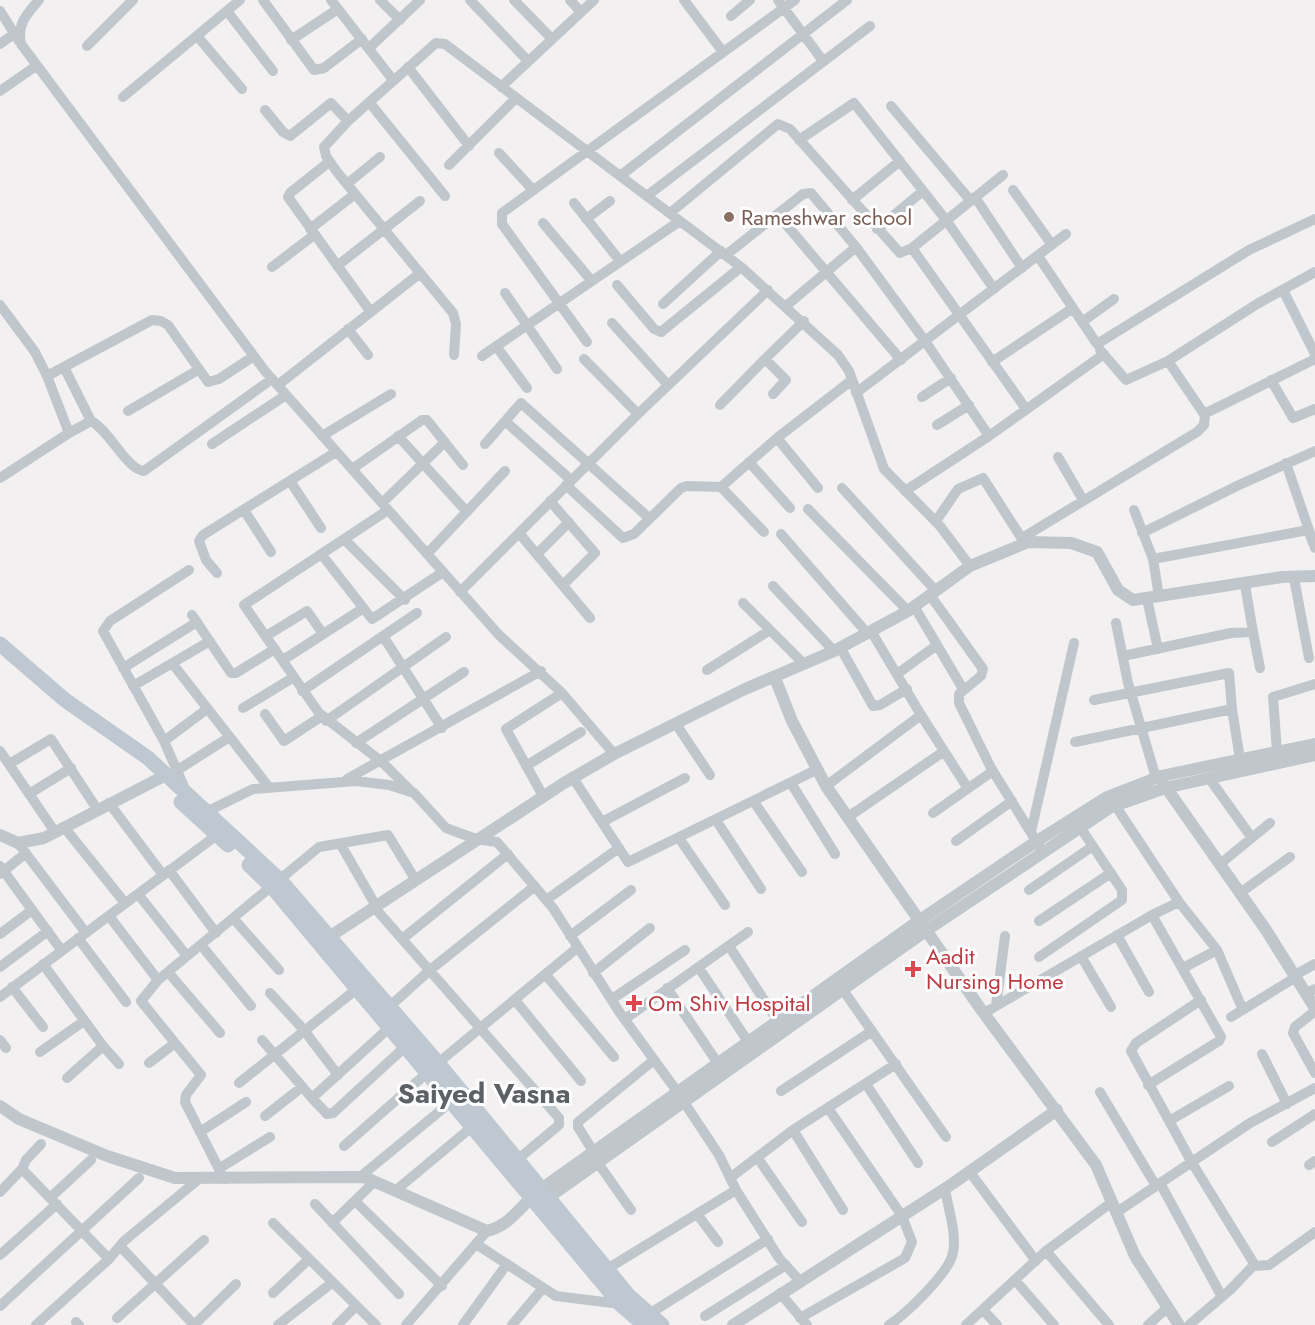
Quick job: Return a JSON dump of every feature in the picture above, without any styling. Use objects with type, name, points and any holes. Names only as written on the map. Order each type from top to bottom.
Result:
[{"type":"main road","points":[[2,652],[65,700],[148,758],[188,795],[202,814]]},
{"type":"main road","points":[[167,775],[202,814],[276,883],[324,940],[389,1007],[433,1068],[452,1101],[536,1199],[620,1304],[662,1325]]},
{"type":"main road","points":[[324,940],[390,1028],[406,1046],[433,1068],[517,1160],[536,1199],[607,1269],[646,1319]]},
{"type":"street","points":[[21,45],[19,32],[22,21],[39,0]]},
{"type":"street","points":[[87,45],[133,0]]},
{"type":"street","points":[[123,97],[240,0]]},
{"type":"street","points":[[263,0],[311,68],[320,71],[366,44],[399,20],[420,0]]},
{"type":"street","points":[[380,0],[399,20]]},
{"type":"street","points":[[470,0],[528,61]]},
{"type":"street","points":[[514,0],[552,39]]},
{"type":"street","points":[[570,0],[581,12]]},
{"type":"street","points":[[501,87],[594,0]]},
{"type":"street","points":[[684,0],[723,52]]},
{"type":"street","points":[[731,16],[750,0]]},
{"type":"street","points":[[587,342],[502,224],[502,213],[723,52],[781,4],[795,0]]},
{"type":"street","points":[[620,176],[848,0]]},
{"type":"street","points":[[291,40],[334,4],[393,80]]},
{"type":"street","points":[[781,4],[824,61]]},
{"type":"street","points":[[0,11],[36,66],[275,382],[499,635],[562,693],[614,754]]},
{"type":"street","points":[[227,11],[273,70]]},
{"type":"street","points":[[648,195],[870,26]]},
{"type":"street","points":[[0,44],[14,34]]},
{"type":"street","points":[[197,36],[242,89]]},
{"type":"street","points":[[454,355],[456,324],[453,313],[329,162],[324,147],[348,121],[436,43],[445,44],[648,195],[724,253],[804,321],[838,355],[852,380],[884,469],[936,521],[970,566]]},
{"type":"street","points":[[0,91],[36,66]]},
{"type":"street","points":[[408,67],[469,146]]},
{"type":"street","points":[[449,165],[516,98]]},
{"type":"street","points":[[369,102],[445,196]]},
{"type":"street","points":[[265,110],[283,132],[290,136],[332,103],[348,121]]},
{"type":"street","points":[[799,140],[854,103],[946,220],[994,289]]},
{"type":"street","points":[[891,106],[973,198],[1022,268]]},
{"type":"street","points":[[670,213],[778,124],[784,125],[799,140],[900,253],[912,248],[1003,175]]},
{"type":"street","points":[[499,153],[533,190]]},
{"type":"street","points":[[347,184],[380,157]]},
{"type":"street","points":[[852,200],[900,161]]},
{"type":"street","points":[[329,162],[288,197],[370,311]]},
{"type":"street","points":[[1013,190],[1052,245]]},
{"type":"street","points":[[877,229],[923,191]]},
{"type":"street","points":[[663,304],[724,253],[778,215],[803,194],[811,193],[856,247],[925,341],[989,436]]},
{"type":"street","points":[[272,267],[355,194]]},
{"type":"street","points":[[337,266],[420,201]]},
{"type":"street","points":[[586,219],[610,201]]},
{"type":"street","points":[[574,203],[620,261]]},
{"type":"street","points":[[778,215],[901,360]]},
{"type":"street","points":[[1096,344],[1249,250],[1315,219]]},
{"type":"street","points":[[482,356],[558,302],[680,221]]},
{"type":"street","points":[[543,223],[591,280]]},
{"type":"street","points":[[856,393],[1066,234]]},
{"type":"street","points":[[786,306],[856,247]]},
{"type":"street","points":[[912,248],[1026,409]]},
{"type":"street","points":[[1038,256],[1096,344],[1126,380],[1168,361],[1315,272]]},
{"type":"street","points":[[617,285],[654,329],[661,332],[741,267]]},
{"type":"street","points":[[64,367],[91,422],[109,435],[134,468],[144,471],[275,382],[419,274]]},
{"type":"street","points":[[460,592],[588,462],[768,290]]},
{"type":"street","points":[[1283,290],[1314,349]]},
{"type":"street","points":[[505,293],[557,369]]},
{"type":"street","points":[[1082,322],[1114,299]]},
{"type":"street","points":[[0,305],[35,352],[69,433]]},
{"type":"street","points":[[992,362],[1072,308]]},
{"type":"street","points":[[47,376],[152,321],[160,321],[178,337],[208,382],[213,382],[254,356]]},
{"type":"street","points":[[720,405],[804,321]]},
{"type":"street","points":[[612,323],[668,385]]},
{"type":"street","points":[[348,329],[368,355]]},
{"type":"street","points":[[496,346],[527,388]]},
{"type":"street","points":[[905,491],[989,436],[1104,354]]},
{"type":"street","points":[[584,359],[638,414]]},
{"type":"street","points":[[765,359],[786,380],[773,394]]},
{"type":"street","points":[[1205,414],[1315,359]]},
{"type":"street","points":[[324,940],[543,796],[614,754],[745,689],[775,678],[869,632],[911,608],[970,566],[1023,540],[1083,500],[1197,432],[1204,425],[1205,414],[1168,361]]},
{"type":"street","points":[[128,411],[198,370]]},
{"type":"street","points":[[922,397],[951,378]]},
{"type":"street","points":[[506,421],[623,538],[634,534],[681,488],[687,486],[722,487],[777,438],[852,380]]},
{"type":"street","points":[[1271,380],[1293,418],[1315,408]]},
{"type":"street","points":[[322,436],[391,394]]},
{"type":"street","points":[[212,444],[286,395]]},
{"type":"street","points":[[485,444],[521,403],[649,519]]},
{"type":"street","points":[[937,425],[969,405]]},
{"type":"street","points":[[352,469],[422,420],[427,420],[463,465]]},
{"type":"street","points":[[0,478],[69,433],[91,422]]},
{"type":"street","points":[[398,436],[467,512]]},
{"type":"street","points":[[777,438],[818,488]]},
{"type":"street","points":[[445,442],[421,463],[385,507],[322,555],[244,605],[302,691],[324,718],[382,762],[446,828],[476,839],[497,842],[535,886],[676,1090],[719,1155],[736,1190],[786,1265],[800,1281]]},
{"type":"street","points":[[1142,533],[1315,451]]},
{"type":"street","points":[[217,573],[206,560],[199,541],[203,535],[336,452]]},
{"type":"street","points":[[1058,457],[1083,500]]},
{"type":"street","points":[[749,462],[790,507]]},
{"type":"street","points":[[1286,463],[1315,548]]},
{"type":"street","points":[[427,554],[505,471]]},
{"type":"street","points":[[936,521],[958,489],[983,478],[1023,540]]},
{"type":"street","points":[[290,481],[321,528]]},
{"type":"street","points":[[722,487],[764,532]]},
{"type":"street","points":[[842,488],[932,592],[983,669],[981,676],[959,694],[959,703],[993,771],[1037,841]]},
{"type":"street","points":[[550,501],[595,553],[563,585]]},
{"type":"street","points":[[808,508],[911,608],[937,645],[963,689]]},
{"type":"street","points":[[244,510],[271,552]]},
{"type":"street","points":[[1134,510],[1153,559],[1153,598],[1158,648]]},
{"type":"street","points":[[537,554],[568,522]]},
{"type":"street","points":[[1153,559],[1308,530],[1315,548]]},
{"type":"street","points":[[519,533],[590,618]]},
{"type":"street","points":[[781,534],[869,632],[967,787]]},
{"type":"street","points":[[344,539],[405,600]]},
{"type":"street","points":[[1023,540],[1071,543],[1097,552],[1122,595],[1133,600],[1245,585],[1282,577],[1315,576]]},
{"type":"street","points":[[322,555],[372,619],[405,600],[443,572]]},
{"type":"street","points":[[167,775],[164,741],[103,632],[104,626],[189,570]]},
{"type":"street","points":[[1293,578],[1309,658]]},
{"type":"street","points":[[1245,585],[1260,668]]},
{"type":"street","points":[[773,586],[837,649],[873,706],[880,705],[907,689]]},
{"type":"street","points":[[742,603],[804,664]]},
{"type":"street","points":[[283,660],[362,609]]},
{"type":"street","points":[[266,636],[307,611],[323,633]]},
{"type":"street","points":[[302,691],[417,613]]},
{"type":"street","points":[[123,668],[194,618],[233,674],[275,649]]},
{"type":"street","points":[[1116,623],[1140,727],[1161,781],[1295,976],[1311,991],[1315,1010],[1295,1027],[1293,1033],[1315,1073]]},
{"type":"street","points":[[707,670],[770,630]]},
{"type":"street","points":[[1123,656],[1231,633],[1253,633]]},
{"type":"street","points":[[383,636],[442,728]]},
{"type":"street","points":[[265,714],[284,741],[324,718],[446,637]]},
{"type":"street","points":[[133,686],[210,641]]},
{"type":"street","points":[[1037,841],[1074,643]]},
{"type":"street","points":[[897,674],[937,645]]},
{"type":"street","points":[[172,663],[228,738],[268,786]]},
{"type":"street","points":[[342,782],[382,762],[540,671]]},
{"type":"street","points":[[356,743],[464,672]]},
{"type":"street","points":[[1094,700],[1229,673],[1240,759]]},
{"type":"street","points":[[243,708],[294,677]]},
{"type":"street","points":[[775,678],[792,721],[826,786],[984,1013],[1096,1165],[1135,1256],[1179,1325]]},
{"type":"street","points":[[1277,751],[1273,697],[1315,684]]},
{"type":"street","points":[[543,796],[507,729],[562,693]]},
{"type":"street","points":[[164,741],[207,709]]},
{"type":"street","points":[[1075,742],[1233,709]]},
{"type":"street","points":[[826,786],[921,716]]},
{"type":"street","points":[[676,724],[711,775]]},
{"type":"street","points":[[526,766],[581,732]]},
{"type":"street","points":[[18,843],[44,838],[60,830],[167,775],[228,738]]},
{"type":"street","points":[[9,764],[51,739],[97,809]]},
{"type":"street","points":[[406,1325],[442,1286],[487,1231],[499,1228],[595,1157],[684,1102],[843,990],[923,925],[1037,841],[1107,797],[1240,759],[1315,744]]},
{"type":"street","points":[[0,751],[30,794],[125,903]]},
{"type":"street","points":[[848,817],[943,752]]},
{"type":"street","points":[[1037,841],[1080,827],[1115,804],[1161,781],[1209,778],[1315,754]]},
{"type":"street","points":[[30,794],[71,768]]},
{"type":"street","points":[[573,778],[628,862],[816,770]]},
{"type":"street","points":[[933,813],[967,787],[993,771]]},
{"type":"street","points":[[602,822],[685,778]]},
{"type":"street","points":[[1209,778],[1252,837]]},
{"type":"street","points":[[202,814],[242,792],[268,786],[342,782],[388,785],[414,793]]},
{"type":"street","points":[[790,783],[835,854]]},
{"type":"street","points":[[956,841],[1012,801]]},
{"type":"street","points":[[754,802],[802,872]]},
{"type":"street","points":[[109,803],[216,933]]},
{"type":"street","points":[[1115,804],[1179,902],[1217,950],[1243,1010]]},
{"type":"street","points":[[716,820],[761,890]]},
{"type":"street","points":[[1220,864],[1270,823]]},
{"type":"street","points":[[1038,957],[1122,900],[1122,890],[1080,827]]},
{"type":"street","points":[[0,997],[222,832]]},
{"type":"street","points":[[0,835],[18,843],[26,853],[126,1002]]},
{"type":"street","points":[[222,1173],[185,1098],[201,1075],[142,1003],[142,998],[158,980],[320,847],[387,835],[415,879]]},
{"type":"street","points":[[679,838],[726,905]]},
{"type":"street","points":[[341,845],[375,907],[560,1121],[517,1160]]},
{"type":"street","points":[[1029,890],[1093,846]]},
{"type":"street","points":[[546,900],[619,848]]},
{"type":"street","points":[[26,853],[1,871],[62,951]]},
{"type":"street","points":[[402,939],[508,854]]},
{"type":"street","points":[[1240,893],[1290,857]]},
{"type":"street","points":[[1039,921],[1111,873]]},
{"type":"street","points":[[389,1007],[430,970],[535,886]]},
{"type":"street","points":[[570,936],[631,890]]},
{"type":"street","points":[[138,894],[187,956]]},
{"type":"street","points":[[984,1013],[1152,915],[1179,902]]},
{"type":"street","points":[[0,934],[32,910]]},
{"type":"street","points":[[1148,1085],[1221,1039],[1152,915]]},
{"type":"street","points":[[109,916],[158,980]]},
{"type":"street","points":[[233,918],[279,970]]},
{"type":"street","points":[[595,1157],[676,1090],[747,1040],[923,925]]},
{"type":"street","points":[[593,973],[650,928]]},
{"type":"street","points":[[0,967],[48,932]]},
{"type":"street","points":[[625,1019],[748,932]]},
{"type":"street","points":[[1117,935],[1149,992]]},
{"type":"street","points":[[996,1006],[1005,936]]},
{"type":"street","points":[[201,945],[251,1006]]},
{"type":"street","points":[[729,946],[777,1020]]},
{"type":"street","points":[[344,1146],[481,1027],[577,948]]},
{"type":"street","points":[[612,999],[685,950]]},
{"type":"street","points":[[1183,968],[1217,950]]},
{"type":"street","points":[[1081,956],[1111,1007]]},
{"type":"street","points":[[43,964],[84,1021],[119,1064]]},
{"type":"street","points":[[1231,1017],[1315,964]]},
{"type":"street","points":[[699,968],[747,1040]]},
{"type":"street","points":[[168,972],[220,1033]]},
{"type":"street","points":[[546,975],[614,1057]]},
{"type":"street","points":[[12,987],[43,1027]]},
{"type":"street","points":[[239,1083],[303,1029],[358,988]]},
{"type":"street","points":[[667,988],[717,1062]]},
{"type":"street","points":[[843,990],[946,1137]]},
{"type":"street","points":[[270,993],[303,1029],[338,1075]]},
{"type":"street","points":[[515,1000],[581,1081]]},
{"type":"street","points":[[1201,1000],[1133,1046],[1133,1057],[1191,1161],[1253,1262],[1253,1266]]},
{"type":"street","points":[[40,1052],[84,1021]]},
{"type":"street","points":[[312,1098],[390,1028]]},
{"type":"street","points":[[781,1090],[872,1031]]},
{"type":"street","points":[[262,1040],[327,1114],[333,1113],[406,1046]]},
{"type":"street","points":[[149,1063],[175,1043]]},
{"type":"street","points":[[67,1078],[103,1046]]},
{"type":"street","points":[[1262,1054],[1287,1104]]},
{"type":"street","points":[[631,1210],[595,1157],[578,1128],[578,1122],[654,1060]]},
{"type":"street","points":[[730,1178],[794,1130],[896,1065]]},
{"type":"street","points":[[866,1084],[918,1163]]},
{"type":"street","points":[[1169,1121],[1229,1086]]},
{"type":"street","points":[[265,1116],[302,1087]]},
{"type":"street","points":[[966,1325],[1046,1251],[1114,1207],[1158,1184],[1191,1161],[1315,1088]]},
{"type":"street","points":[[1100,1092],[1158,1184],[1222,1297]]},
{"type":"street","points":[[360,1177],[452,1101]]},
{"type":"street","points":[[201,1132],[246,1102]]},
{"type":"street","points":[[0,1106],[19,1119],[107,1156],[175,1178],[199,1179],[222,1173],[360,1177],[487,1231]]},
{"type":"street","points":[[780,1293],[804,1321],[905,1258],[912,1242],[902,1215],[828,1108]]},
{"type":"street","points":[[742,1323],[780,1293],[945,1189],[1057,1110]]},
{"type":"street","points":[[1272,1142],[1315,1114]]},
{"type":"street","points":[[395,1191],[473,1126]]},
{"type":"street","points":[[794,1130],[843,1210]]},
{"type":"street","points":[[222,1173],[270,1137]]},
{"type":"street","points":[[0,1192],[41,1144]]},
{"type":"street","points":[[757,1157],[801,1222]]},
{"type":"street","points":[[0,1255],[91,1160]]},
{"type":"street","points":[[22,1169],[109,1259]]},
{"type":"street","points":[[969,1171],[1036,1261]]},
{"type":"street","points":[[0,1306],[139,1178]]},
{"type":"street","points":[[36,1325],[109,1259],[120,1245],[199,1179]]},
{"type":"street","points":[[333,1223],[374,1182]]},
{"type":"street","points":[[889,1325],[902,1316],[944,1270],[953,1254],[945,1189]]},
{"type":"street","points":[[607,1269],[736,1190]]},
{"type":"street","points":[[355,1201],[442,1286]]},
{"type":"street","points":[[315,1204],[399,1294]]},
{"type":"street","points":[[697,1214],[718,1242]]},
{"type":"street","points":[[273,1222],[376,1325]]},
{"type":"street","points":[[1189,1325],[1253,1266],[1269,1265],[1315,1232]]},
{"type":"street","points":[[646,1319],[768,1239]]},
{"type":"street","points":[[117,1318],[204,1240]]},
{"type":"street","points":[[476,1244],[556,1296],[620,1304]]},
{"type":"street","points":[[120,1245],[194,1325],[236,1284]]},
{"type":"street","points":[[1046,1251],[1108,1325]]},
{"type":"street","points":[[273,1293],[309,1259]]},
{"type":"street","points":[[463,1325],[507,1264]]},
{"type":"street","points":[[705,1316],[786,1265]]},
{"type":"street","points":[[1015,1280],[1054,1325]]},
{"type":"street","points":[[278,1325],[333,1282]]},
{"type":"street","points":[[512,1325],[543,1288]]},
{"type":"street","points":[[337,1325],[356,1306]]},
{"type":"street","points":[[1148,1325],[1167,1308]]},
{"type":"street","points":[[983,1310],[997,1325]]},
{"type":"place","name":"Rameshwar school","points":[[729,217]]},
{"type":"place","name":"Aadit Nursing Home","points":[[913,969]]},
{"type":"place","name":"Om Shiv Hospital","points":[[634,1003]]},
{"type":"district","name":"Saiyed Vasna","points":[[484,1093]]}]
